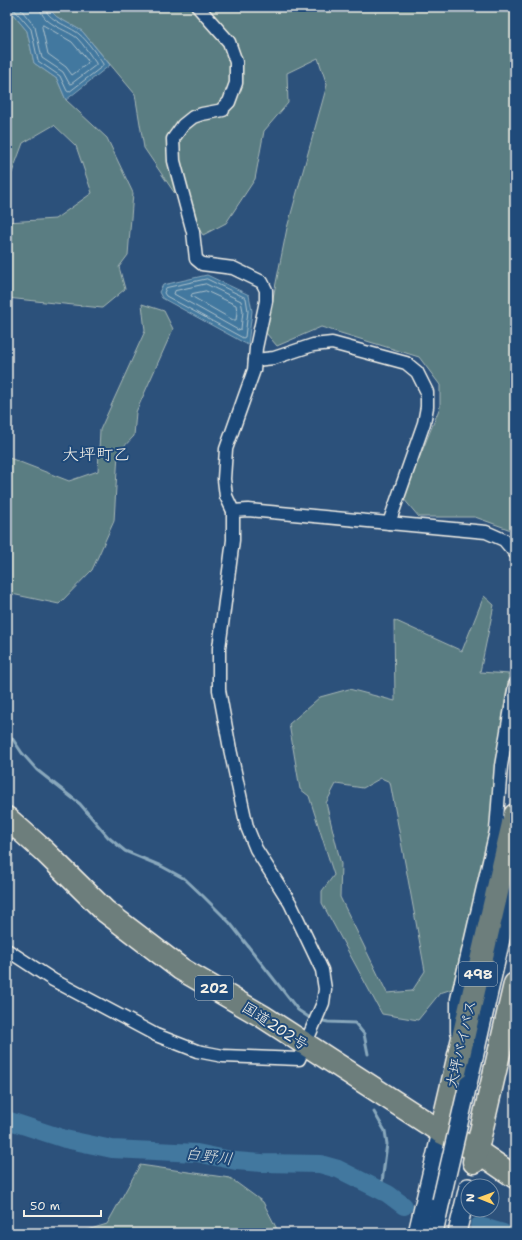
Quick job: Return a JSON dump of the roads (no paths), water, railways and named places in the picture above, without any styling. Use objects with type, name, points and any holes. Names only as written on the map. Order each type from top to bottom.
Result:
[{"type":"highway","name":"大坪バイパス","points":[[441,1132],[515,815]]},
{"type":"highway","name":"国道202号","points":[[7,818],[44,851],[105,911],[181,969],[262,1016],[441,1132],[475,1156],[515,1190]]},
{"type":"highway","name":"498","points":[[475,1156],[514,991]]},
{"type":"highway","name":"国道202号","points":[[475,1156],[515,1177]]},
{"type":"street","points":[[7,950],[53,980],[156,1035],[197,1051],[223,1056],[299,1059],[323,1003],[325,989],[322,970],[290,903],[256,849],[247,827],[225,726],[219,690],[219,648],[233,540],[233,511],[226,496],[224,479],[226,449],[254,370],[256,348],[266,301],[266,290],[262,282],[233,268],[202,264],[196,259],[192,232],[174,161],[173,139],[183,125],[193,117],[223,110],[223,108],[230,102],[236,82],[236,62],[230,42],[198,7]]},
{"type":"street","points":[[255,360],[274,358],[313,345],[332,343],[406,363],[417,372],[427,392],[427,407],[424,423],[389,523]]},
{"type":"street","points":[[233,511],[248,510],[486,532],[504,540],[515,553]]},
{"type":"street","points":[[457,1063],[457,998],[496,831],[501,766],[515,685]]},
{"type":"street","points":[[434,1233],[515,878]]},
{"type":"street","points":[[417,1233],[441,1132]]},
{"type":"street","points":[[470,1178],[475,1156]]},
{"type":"street","points":[[457,1233],[461,1218]]},
{"type":"water","points":[[7,7],[47,7],[57,17],[82,31],[110,65],[66,100],[57,79],[34,63],[27,31]]},
{"type":"water","points":[[207,275],[249,295],[252,311],[248,345],[162,298],[159,292],[163,285]]},
{"type":"waterway","points":[[12,738],[22,753],[37,770],[80,804],[108,837],[125,851],[161,866],[185,879],[230,923],[298,1010],[313,1019]]},
{"type":"waterway","points":[[319,1020],[328,1022],[355,1023],[364,1034],[368,1054]]},
{"type":"waterway","points":[[374,1112],[385,1131],[387,1144],[382,1182],[388,1194]]},
{"type":"waterway","name":"白野川","points":[[7,1120],[65,1139],[112,1149],[197,1153],[236,1161],[262,1163],[320,1164],[338,1169],[388,1194],[404,1206]]},
{"type":"waterway","name":"白野川","points":[[479,1226],[503,1233]]},
{"type":"district","name":"大坪町乙","points":[[96,454]]}]
